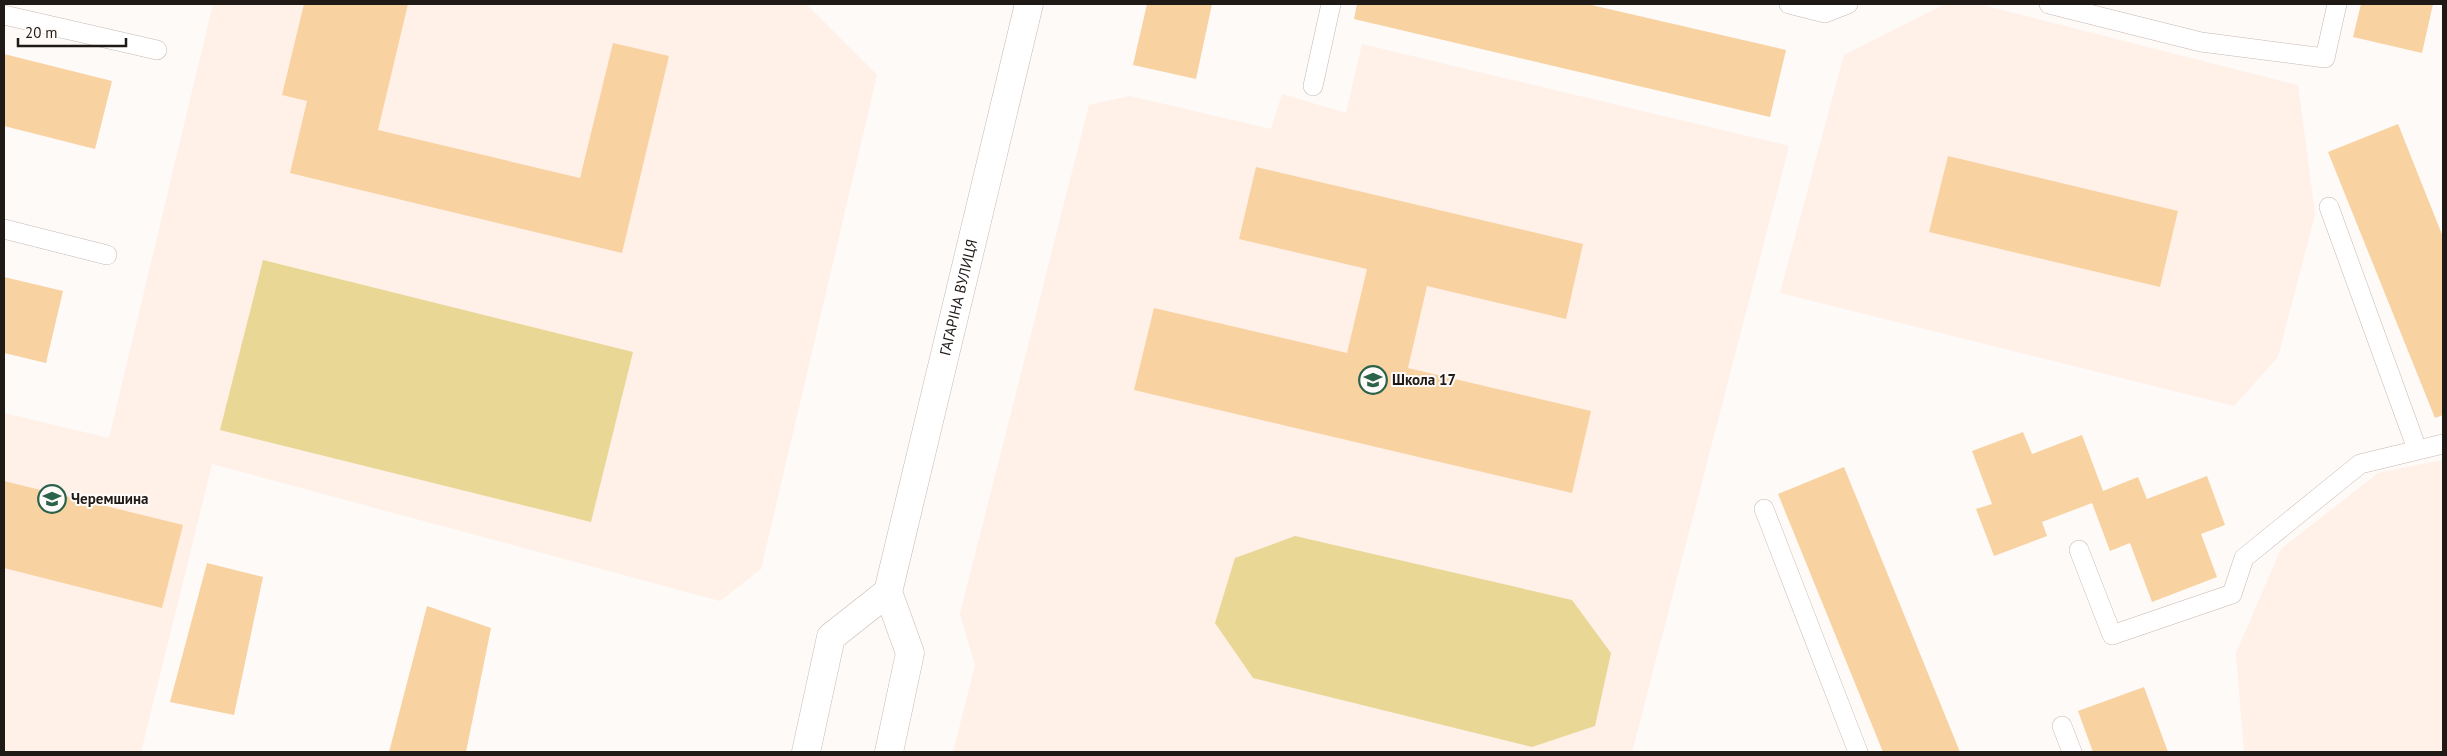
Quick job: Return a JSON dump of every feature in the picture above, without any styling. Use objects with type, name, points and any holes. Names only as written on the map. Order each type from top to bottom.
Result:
[{"type":"street","name":"ГАГАРІНА ВУЛИЦЯ","points":[[888,592],[1029,4]]},
{"type":"street","points":[[806,752],[831,637],[888,592],[910,653],[889,752]]},
{"type":"lane","points":[[1313,86],[1331,4]]},
{"type":"lane","points":[[1789,4],[1825,13],[1848,4]]},
{"type":"lane","points":[[2050,4],[2201,42],[2325,58],[2337,4]]},
{"type":"lane","points":[[4,15],[157,50]]},
{"type":"lane","points":[[2329,207],[2417,449]]},
{"type":"lane","points":[[4,228],[107,255]]},
{"type":"lane","points":[[2079,550],[2112,635],[2232,594],[2244,558],[2360,464],[2443,444]]},
{"type":"lane","points":[[1764,509],[1858,752]]},
{"type":"lane","points":[[2062,726],[2072,752]]},
{"type":"shaded area","points":[[213,4],[806,4],[877,75],[761,569],[720,601],[212,464],[141,752],[4,752],[4,413],[109,438]]},
{"type":"shaded area","points":[[1945,4],[1978,4],[2298,85],[2315,214],[2278,357],[2234,406],[1780,293],[1844,55]]},
{"type":"shaded area","name":"Школа 17","points":[[1362,44],[1789,146],[1632,752],[953,752],[975,665],[960,614],[1089,105],[1130,96],[1271,129],[1282,94],[1346,113]]},
{"type":"shaded area","points":[[263,260],[633,352],[591,522],[220,430]]},
{"type":"shaded area","points":[[2443,460],[2443,752],[2244,752],[2236,653],[2281,549],[2378,473]]},
{"type":"shaded area","points":[[1295,536],[1572,600],[1611,653],[1595,726],[1532,747],[1253,678],[1215,623],[1235,558]]},
{"type":"building","points":[[304,4],[408,4],[378,130],[580,178],[613,43],[669,56],[622,253],[290,173],[307,101],[282,95]]},
{"type":"building","points":[[1147,4],[1212,4],[1196,79],[1133,65]]},
{"type":"building","points":[[1357,4],[1587,4],[1786,50],[1770,117],[1354,19]]},
{"type":"building","points":[[2361,4],[2433,4],[2422,53],[2353,37]]},
{"type":"building","points":[[4,54],[112,81],[95,149],[4,126]]},
{"type":"building","points":[[2398,124],[2443,237],[2443,415],[2435,418],[2328,152]]},
{"type":"building","points":[[1948,156],[2178,211],[2160,287],[1929,232]]},
{"type":"building","points":[[1256,167],[1583,244],[1566,319],[1427,286],[1408,368],[1591,411],[1572,493],[1134,390],[1154,308],[1347,353],[1367,269],[1239,239]]},
{"type":"building","points":[[4,277],[63,291],[46,363],[4,353]]},
{"type":"building","points":[[2023,432],[2032,454],[2082,435],[2103,491],[2138,477],[2147,499],[2207,476],[2225,525],[2201,534],[2217,577],[2152,602],[2130,543],[2110,551],[2092,503],[2042,522],[2047,536],[1994,556],[1976,509],[1992,504],[1972,451]]},
{"type":"building","points":[[1844,467],[1960,752],[1883,752],[1778,494]]},
{"type":"building","points":[[4,481],[183,525],[162,608],[4,568]]},
{"type":"building","points":[[207,563],[263,577],[234,715],[170,702]]},
{"type":"building","points":[[427,606],[491,628],[466,752],[389,752]]},
{"type":"building","points":[[2144,687],[2168,752],[2093,752],[2078,711]]},
{"type":"place","name":"Школа 17","points":[[1373,380]]},
{"type":"place","name":"Черемшина","points":[[52,499]]}]
